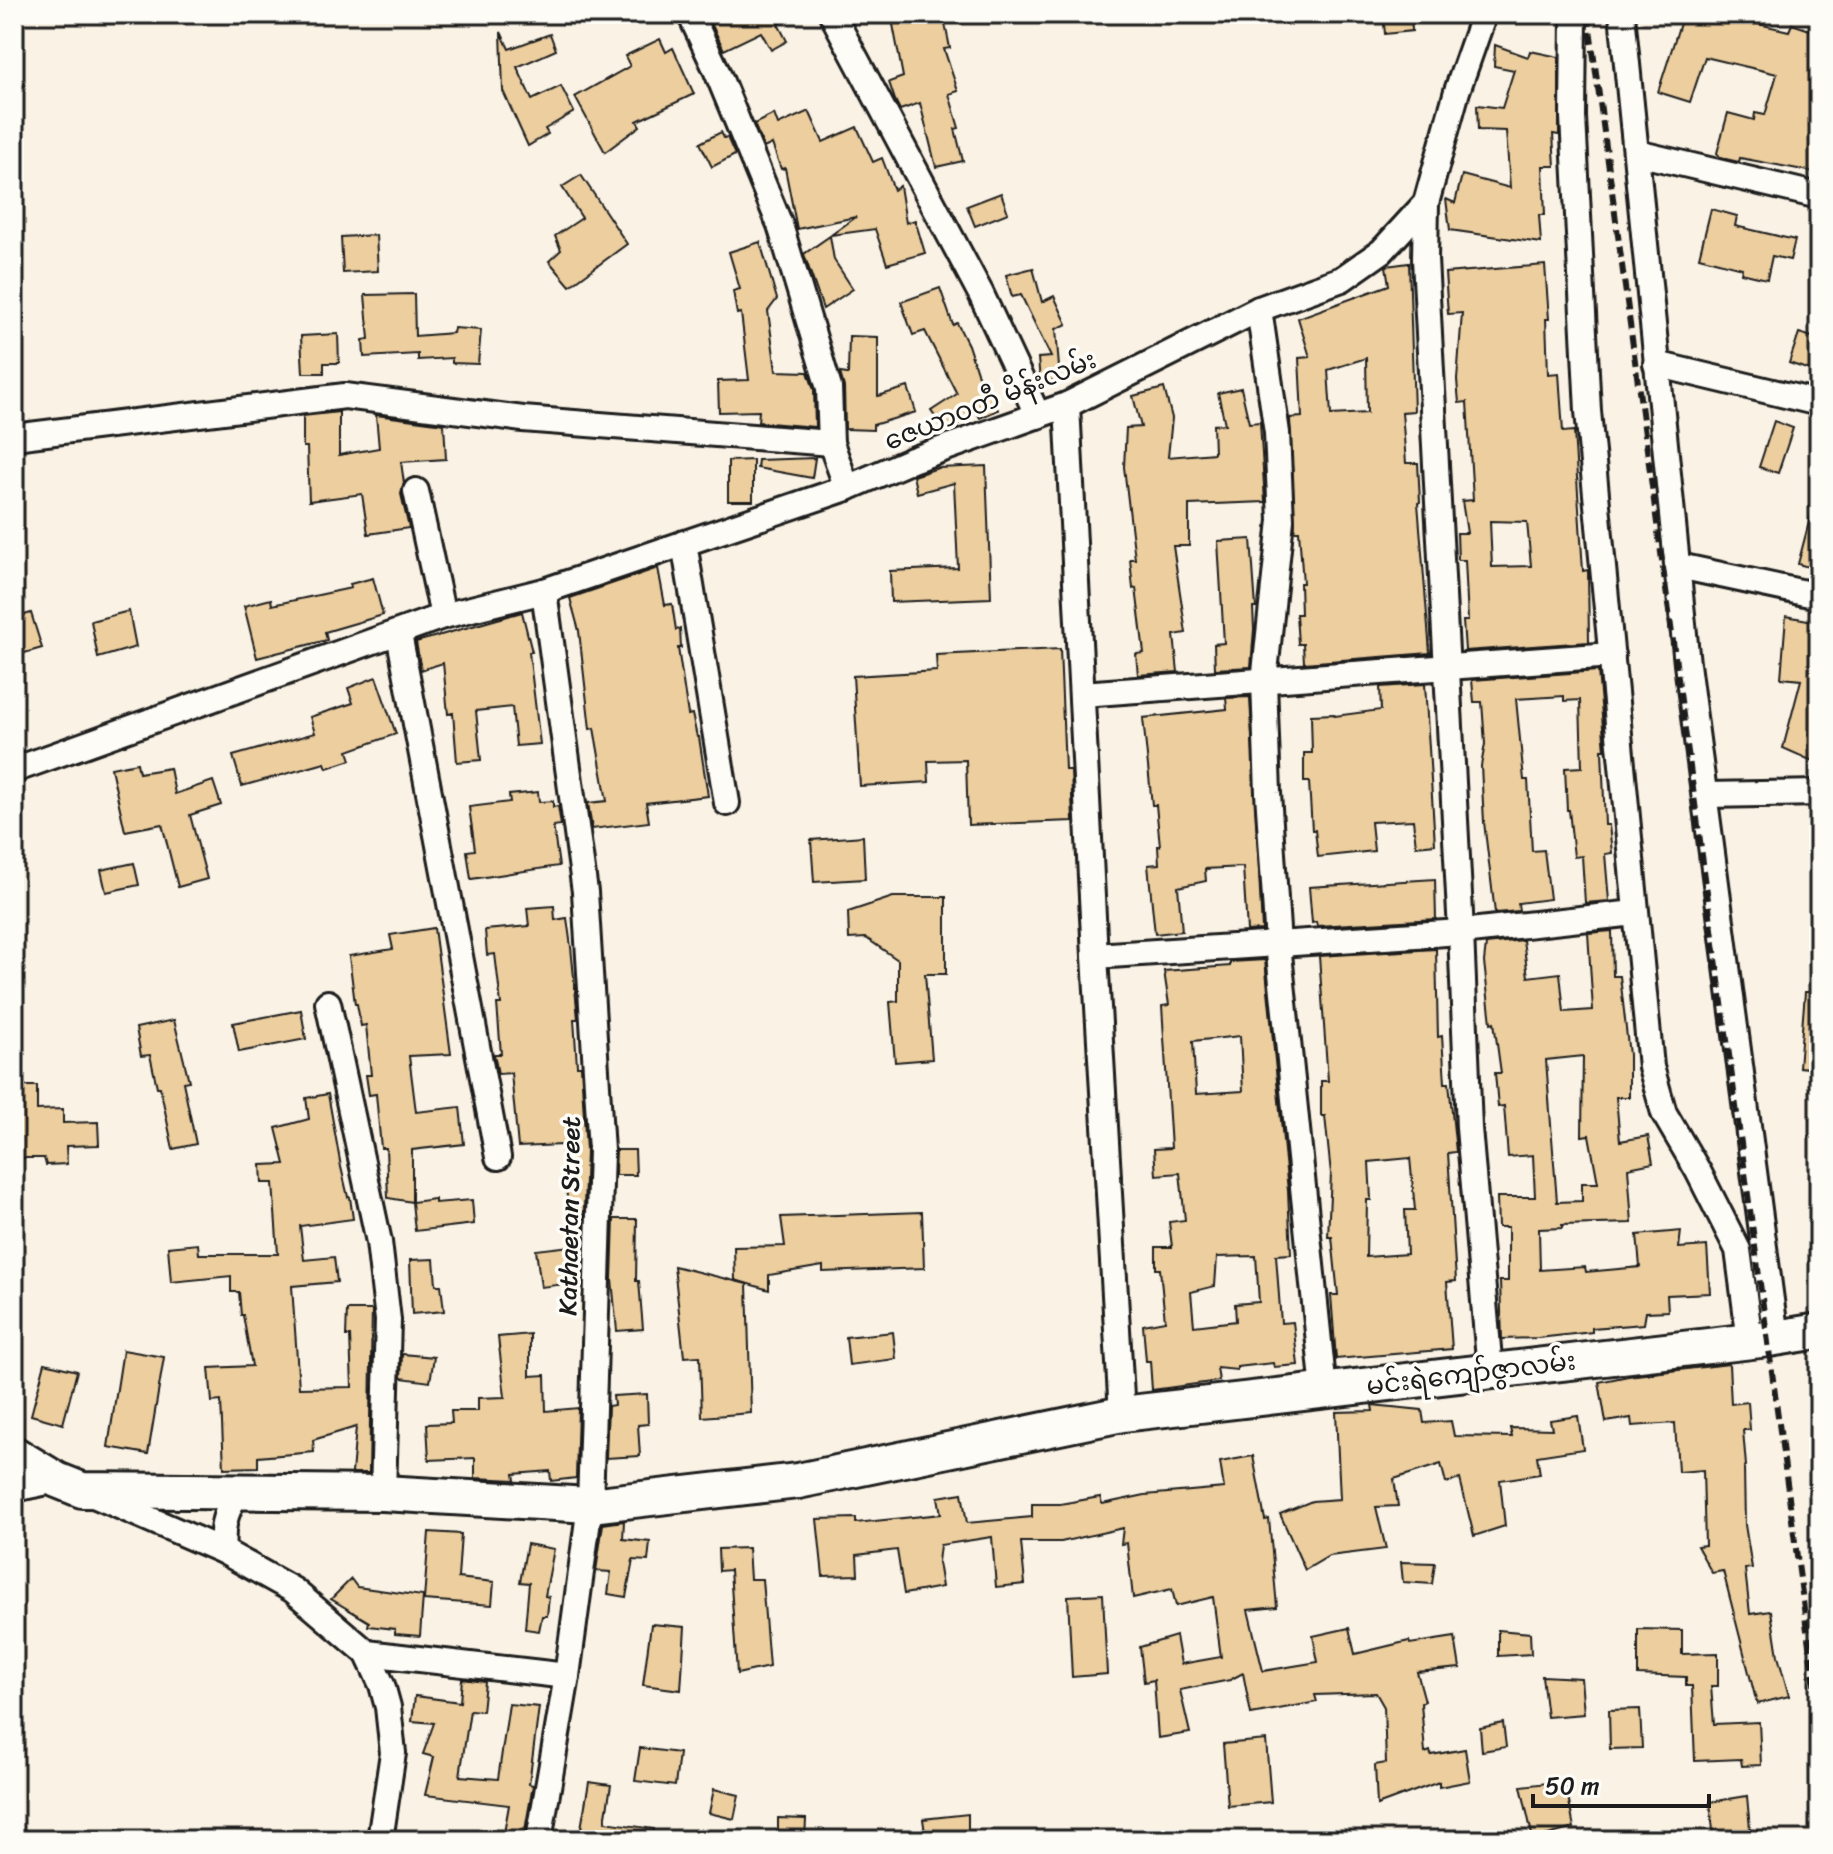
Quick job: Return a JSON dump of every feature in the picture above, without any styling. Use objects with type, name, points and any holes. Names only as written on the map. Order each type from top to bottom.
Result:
[{"type":"street","points":[[690,14],[780,225],[829,388],[831,443],[847,488]]},
{"type":"street","points":[[832,14],[981,294],[1038,416]]},
{"type":"street","name":"ဇေယာဝတီ မိန်းလမ်း","points":[[14,770],[443,616],[544,591],[847,488],[912,460],[1067,405],[1259,309],[1342,279],[1382,251],[1426,203],[1457,91],[1484,14]]},
{"type":"street","points":[[1574,14],[1573,117],[1588,411],[1651,1067],[1664,1113],[1738,1250],[1763,1339]]},
{"type":"street","points":[[1622,14],[1687,664],[1706,795],[1763,1339]]},
{"type":"street","points":[[1637,153],[1819,196]]},
{"type":"street","points":[[1426,203],[1425,259],[1469,1128],[1490,1371]]},
{"type":"street","points":[[1259,309],[1277,433],[1281,520],[1264,682],[1268,793],[1278,944],[1324,1391]]},
{"type":"street","points":[[1656,364],[1819,403]]},
{"type":"street","points":[[14,437],[345,396],[523,419],[831,443]]},
{"type":"street","points":[[1067,405],[1122,1414]]},
{"type":"street","points":[[416,491],[443,616]]},
{"type":"street","points":[[684,543],[727,803]]},
{"type":"street","points":[[1679,566],[1819,596]]},
{"type":"street","name":"Kathaetan Street","points":[[539,1840],[567,1676],[590,1505],[601,1151],[585,892],[544,591]]},
{"type":"street","points":[[399,634],[498,1157]]},
{"type":"street","points":[[1082,694],[1612,655]]},
{"type":"street","points":[[1706,795],[1819,793]]},
{"type":"street","points":[[1095,956],[1461,932],[1635,913]]},
{"type":"street","points":[[328,1003],[379,1242],[388,1320],[383,1493]]},
{"type":"street","name":"မင်းရဲကျော်ဇွာလမ်း","points":[[70,1485],[237,1492],[383,1493],[590,1505],[798,1481],[1122,1414],[1819,1331]]},
{"type":"street","points":[[14,1454],[70,1485],[223,1551],[293,1590],[367,1653],[385,1696],[393,1753],[380,1840]]},
{"type":"street","points":[[14,1489],[70,1485]]},
{"type":"street","points":[[223,1551],[221,1527],[237,1492]]},
{"type":"street","points":[[367,1653],[567,1676]]},
{"type":"building","points":[[729,14],[798,14],[778,24],[787,41],[771,50],[761,32],[724,50],[711,23]]},
{"type":"building","points":[[891,14],[943,14],[950,48],[944,49],[958,91],[949,94],[959,128],[955,129],[963,161],[936,167],[920,103],[900,110],[895,100],[889,82],[903,77]]},
{"type":"building","points":[[1383,14],[1411,14],[1412,31],[1385,34]]},
{"type":"building","points":[[1683,14],[1714,14],[1789,31],[1792,24],[1819,33],[1819,173],[1740,158],[1739,162],[1721,158],[1717,153],[1728,113],[1754,120],[1755,113],[1765,115],[1777,74],[1705,57],[1690,102],[1658,92]]},
{"type":"building","points":[[501,32],[509,49],[550,34],[556,50],[517,67],[532,100],[561,86],[574,112],[545,129],[548,134],[528,146],[503,91]]},
{"type":"building","points":[[660,39],[666,52],[673,48],[694,94],[637,121],[640,126],[605,152],[575,97],[630,66],[625,56]]},
{"type":"building","points":[[1495,45],[1528,57],[1530,51],[1559,57],[1559,135],[1553,134],[1555,166],[1543,166],[1545,215],[1539,215],[1541,243],[1450,230],[1446,199],[1455,203],[1462,175],[1510,188],[1506,131],[1478,130],[1477,105],[1502,108],[1514,70],[1494,66]]},
{"type":"building","points":[[809,111],[823,142],[857,127],[873,162],[882,158],[894,190],[900,186],[906,223],[915,220],[925,253],[887,264],[875,229],[831,235],[856,217],[797,229],[785,168],[781,169],[772,144],[764,148],[754,124],[774,114],[778,125]]},
{"type":"building","points":[[721,132],[724,138],[727,137],[735,155],[712,167],[700,143]]},
{"type":"building","points":[[581,175],[627,244],[570,286],[549,261],[561,250],[555,236],[582,218],[562,187]]},
{"type":"building","points":[[1001,193],[1008,213],[975,226],[967,206]]},
{"type":"building","points":[[1711,209],[1737,216],[1735,226],[1795,240],[1790,260],[1772,256],[1767,279],[1741,273],[1742,268],[1699,257]]},
{"type":"building","points":[[376,235],[378,271],[343,273],[341,237]]},
{"type":"building","points":[[830,236],[834,260],[853,289],[823,309],[804,254]]},
{"type":"building","points":[[760,242],[777,299],[768,311],[776,371],[808,372],[814,390],[815,427],[758,422],[759,411],[719,412],[718,381],[749,380],[741,313],[737,314],[733,291],[740,289],[729,252]]},
{"type":"building","points":[[1409,263],[1414,411],[1402,412],[1406,463],[1418,463],[1418,503],[1430,653],[1304,663],[1303,644],[1298,644],[1296,614],[1301,614],[1300,583],[1303,583],[1299,531],[1295,531],[1290,418],[1302,417],[1299,358],[1310,357],[1298,318],[1389,285],[1386,266]],"holes":[[[1366,358],[1367,413],[1331,415],[1328,370]]]},
{"type":"building","points":[[1545,265],[1549,319],[1546,319],[1548,374],[1559,373],[1563,432],[1574,431],[1583,571],[1588,570],[1589,642],[1465,651],[1463,621],[1468,621],[1465,560],[1458,560],[1457,533],[1467,533],[1462,501],[1473,500],[1467,402],[1459,403],[1457,380],[1462,313],[1448,314],[1445,273]],"holes":[[[1490,521],[1527,522],[1531,566],[1492,567]]]},
{"type":"building","points":[[1033,268],[1042,302],[1054,296],[1067,324],[1056,329],[1060,380],[1040,382],[1038,358],[1051,357],[1021,295],[1012,297],[1006,275]]},
{"type":"building","points":[[940,288],[953,325],[957,323],[968,345],[984,394],[990,391],[998,410],[980,418],[977,412],[946,432],[931,411],[957,394],[925,331],[913,335],[901,302]]},
{"type":"building","points":[[414,294],[415,336],[453,333],[454,328],[481,330],[478,364],[452,363],[452,358],[418,360],[418,354],[364,357],[363,340],[369,339],[365,295]]},
{"type":"building","points":[[1799,333],[1819,339],[1819,373],[1789,363]]},
{"type":"building","points":[[338,334],[339,363],[324,363],[324,373],[303,373],[301,336]]},
{"type":"building","points":[[849,336],[878,337],[878,396],[908,387],[916,412],[873,425],[873,430],[845,429],[844,387],[840,373],[848,374]]},
{"type":"building","points":[[1164,388],[1172,418],[1168,457],[1214,453],[1213,425],[1225,424],[1218,393],[1241,388],[1249,423],[1260,422],[1265,502],[1189,505],[1189,546],[1173,546],[1186,633],[1174,635],[1178,672],[1138,675],[1136,654],[1144,653],[1130,559],[1135,559],[1124,467],[1126,428],[1141,427],[1133,396]]},
{"type":"building","points":[[339,412],[339,455],[379,448],[376,415],[444,424],[446,459],[401,462],[404,483],[401,494],[409,528],[368,534],[362,494],[309,501],[303,416]]},
{"type":"building","points":[[1774,421],[1793,428],[1778,473],[1759,467]]},
{"type":"building","points":[[815,458],[812,478],[757,468],[758,460]]},
{"type":"building","points":[[753,460],[753,501],[728,501],[728,461]]},
{"type":"building","points":[[986,466],[991,598],[891,602],[890,571],[958,568],[954,483],[917,493],[913,476],[938,468]]},
{"type":"building","points":[[1813,507],[1819,508],[1819,570],[1798,564]]},
{"type":"building","points":[[1251,539],[1256,608],[1253,608],[1251,667],[1215,669],[1214,644],[1224,643],[1218,541]]},
{"type":"building","points":[[658,568],[665,605],[672,604],[676,630],[680,629],[681,648],[678,648],[688,715],[692,714],[699,737],[708,796],[646,803],[649,822],[592,829],[588,803],[607,801],[594,728],[590,729],[579,631],[570,598]]},
{"type":"building","points":[[373,578],[383,615],[325,632],[327,640],[257,658],[244,606],[271,599],[272,605],[351,588],[350,584]]},
{"type":"building","points":[[129,611],[136,647],[98,658],[91,621]]},
{"type":"building","points":[[522,612],[532,652],[529,652],[540,744],[516,746],[512,707],[476,711],[481,760],[457,762],[453,713],[448,714],[443,663],[421,670],[416,642]]},
{"type":"building","points":[[31,613],[42,648],[14,656],[14,618]]},
{"type":"building","points":[[1786,616],[1819,622],[1819,764],[1783,748],[1801,680],[1781,678]]},
{"type":"building","points":[[1060,649],[1065,770],[1071,770],[1073,821],[968,825],[966,760],[928,761],[929,782],[860,786],[853,676],[937,671],[936,655]]},
{"type":"building","points":[[1598,671],[1605,750],[1602,750],[1605,825],[1609,825],[1612,853],[1605,854],[1609,901],[1585,903],[1582,856],[1574,857],[1567,810],[1565,768],[1582,767],[1580,700],[1564,701],[1564,696],[1516,699],[1524,780],[1528,780],[1532,851],[1544,850],[1550,899],[1518,903],[1519,911],[1495,913],[1484,822],[1482,702],[1474,702],[1472,680]]},
{"type":"building","points":[[376,677],[396,734],[348,751],[351,760],[327,768],[325,763],[242,786],[233,756],[315,733],[310,717],[353,703],[348,688]]},
{"type":"building","points":[[1425,684],[1435,844],[1416,846],[1413,820],[1371,822],[1374,851],[1318,857],[1315,830],[1312,830],[1309,782],[1304,782],[1304,753],[1312,753],[1311,715],[1335,716],[1381,710],[1380,687]]},
{"type":"building","points":[[1250,697],[1262,930],[1247,931],[1243,867],[1205,869],[1206,881],[1178,887],[1182,931],[1155,934],[1148,865],[1159,864],[1160,846],[1156,805],[1152,805],[1143,718],[1227,709],[1226,698]]},
{"type":"building","points":[[137,763],[139,773],[170,768],[175,794],[213,781],[221,805],[190,815],[207,879],[178,887],[162,824],[125,831],[111,768]]},
{"type":"building","points":[[538,792],[539,802],[553,801],[553,807],[558,806],[561,825],[553,826],[559,866],[471,879],[467,851],[475,850],[469,807],[510,802],[509,795]]},
{"type":"building","points":[[863,836],[865,879],[814,882],[811,840]]},
{"type":"building","points":[[134,863],[139,885],[106,892],[101,870]]},
{"type":"building","points":[[1435,879],[1436,919],[1317,926],[1316,922],[1312,923],[1309,887]]},
{"type":"building","points":[[893,897],[946,897],[946,974],[925,974],[932,1059],[895,1062],[890,1002],[898,1001],[898,960],[866,938],[849,939],[848,912]]},
{"type":"building","points":[[554,906],[555,920],[567,918],[571,947],[578,1019],[574,1019],[577,1066],[581,1066],[586,1151],[583,1237],[571,1238],[562,1145],[518,1147],[511,1073],[498,1074],[494,1054],[501,1054],[497,1004],[501,1004],[495,954],[487,955],[485,930],[529,926],[527,908]]},
{"type":"building","points":[[434,928],[451,1054],[409,1056],[416,1112],[460,1107],[464,1144],[412,1150],[412,1202],[388,1198],[386,1148],[381,1148],[376,1094],[369,1095],[366,1075],[371,1075],[366,1025],[361,1026],[355,1004],[349,956],[393,949],[390,935]]},
{"type":"building","points":[[1612,931],[1613,976],[1620,976],[1629,1055],[1629,1097],[1616,1097],[1620,1141],[1648,1136],[1653,1163],[1628,1168],[1632,1223],[1562,1225],[1562,1228],[1539,1229],[1540,1270],[1585,1267],[1586,1272],[1640,1267],[1637,1235],[1681,1231],[1679,1248],[1707,1246],[1710,1293],[1667,1295],[1668,1311],[1646,1312],[1644,1324],[1592,1328],[1592,1332],[1538,1338],[1502,1339],[1500,1281],[1508,1281],[1508,1227],[1498,1227],[1497,1197],[1535,1197],[1533,1155],[1508,1157],[1504,1106],[1498,1107],[1495,1073],[1501,1073],[1494,1022],[1491,1023],[1484,962],[1486,944],[1523,940],[1528,977],[1560,973],[1564,1012],[1593,1010],[1588,933]],"holes":[[[1583,1056],[1582,1136],[1589,1135],[1598,1183],[1582,1183],[1582,1201],[1557,1202],[1546,1060]]]},
{"type":"building","points":[[1436,949],[1438,1037],[1442,1036],[1445,1083],[1449,1083],[1456,1152],[1448,1153],[1456,1281],[1447,1282],[1452,1349],[1336,1359],[1331,1295],[1338,1295],[1332,1237],[1328,1237],[1331,1174],[1325,1116],[1321,1116],[1321,1081],[1328,1081],[1319,956]],"holes":[[[1410,1158],[1415,1210],[1405,1210],[1407,1254],[1366,1257],[1367,1200],[1371,1200],[1369,1162]]]},
{"type":"building","points":[[1265,960],[1288,1191],[1291,1254],[1276,1255],[1281,1323],[1293,1322],[1298,1365],[1274,1367],[1273,1363],[1237,1367],[1237,1370],[1217,1368],[1219,1381],[1152,1390],[1143,1325],[1165,1321],[1160,1269],[1156,1269],[1156,1247],[1172,1247],[1169,1222],[1185,1220],[1180,1173],[1156,1175],[1154,1149],[1171,1148],[1162,1006],[1169,1005],[1164,971],[1230,966],[1230,962]],"holes":[[[1240,1036],[1243,1091],[1196,1094],[1193,1041]],[[1256,1256],[1259,1302],[1235,1304],[1236,1321],[1194,1326],[1191,1292],[1215,1286],[1217,1257]]]},
{"type":"building","points":[[1805,992],[1819,992],[1819,1069],[1799,1067]]},
{"type":"building","points":[[301,1010],[306,1039],[239,1052],[233,1023]]},
{"type":"building","points":[[174,1020],[189,1081],[183,1082],[196,1144],[173,1149],[160,1087],[157,1087],[150,1055],[141,1056],[136,1028]]},
{"type":"building","points":[[14,1086],[37,1086],[37,1110],[63,1109],[63,1123],[98,1122],[99,1145],[66,1146],[67,1164],[46,1165],[44,1158],[14,1158]]},
{"type":"building","points":[[328,1094],[353,1219],[300,1226],[304,1260],[334,1257],[337,1282],[292,1286],[299,1388],[352,1387],[350,1336],[346,1336],[347,1310],[372,1310],[369,1473],[352,1473],[356,1427],[313,1440],[314,1452],[258,1457],[258,1467],[224,1468],[221,1401],[212,1402],[209,1368],[252,1366],[239,1292],[231,1292],[231,1276],[171,1282],[168,1247],[198,1244],[199,1254],[278,1254],[273,1183],[262,1183],[261,1165],[285,1164],[276,1128],[309,1119],[306,1098]]},
{"type":"building","points":[[616,1150],[635,1150],[636,1175],[615,1175]]},
{"type":"building","points":[[435,1199],[435,1203],[472,1200],[474,1224],[415,1231],[412,1202]]},
{"type":"building","points":[[922,1212],[924,1268],[823,1272],[823,1266],[769,1275],[769,1290],[735,1280],[734,1247],[785,1246],[781,1217]]},
{"type":"building","points":[[614,1219],[637,1219],[636,1281],[639,1281],[643,1329],[617,1331],[612,1279]]},
{"type":"building","points":[[570,1246],[574,1283],[541,1287],[536,1250]]},
{"type":"building","points":[[434,1259],[436,1285],[441,1285],[444,1311],[412,1314],[410,1260]]},
{"type":"building","points":[[674,1266],[747,1284],[751,1413],[702,1417],[700,1356],[684,1357]]},
{"type":"building","points":[[893,1332],[896,1359],[849,1365],[846,1337]]},
{"type":"building","points":[[530,1334],[530,1376],[545,1375],[546,1411],[578,1408],[576,1478],[551,1481],[550,1471],[514,1474],[515,1480],[475,1478],[475,1458],[429,1460],[427,1424],[452,1423],[451,1411],[478,1411],[478,1398],[505,1397],[498,1337]]},
{"type":"building","points":[[123,1350],[164,1357],[148,1454],[108,1447]]},
{"type":"building","points":[[402,1354],[434,1357],[430,1382],[401,1378]]},
{"type":"building","points":[[45,1363],[77,1371],[63,1424],[31,1415]]},
{"type":"building","points":[[1729,1364],[1731,1404],[1748,1402],[1750,1430],[1743,1430],[1745,1525],[1752,1568],[1745,1569],[1750,1614],[1771,1611],[1778,1656],[1789,1696],[1757,1704],[1723,1571],[1712,1573],[1697,1546],[1705,1545],[1703,1470],[1678,1472],[1675,1423],[1632,1426],[1631,1418],[1606,1422],[1599,1382]]},
{"type":"building","points":[[647,1394],[648,1424],[638,1425],[640,1456],[606,1458],[608,1406],[614,1405],[613,1396]]},
{"type":"building","points":[[1372,1405],[1422,1410],[1424,1423],[1451,1421],[1454,1436],[1512,1437],[1510,1428],[1552,1429],[1550,1420],[1578,1416],[1583,1449],[1537,1456],[1540,1474],[1500,1480],[1505,1526],[1474,1536],[1460,1479],[1446,1483],[1441,1464],[1394,1479],[1398,1506],[1376,1507],[1386,1549],[1329,1556],[1305,1570],[1280,1514],[1312,1501],[1340,1499],[1336,1412],[1373,1411]]},
{"type":"building","points":[[1253,1456],[1265,1520],[1269,1519],[1277,1607],[1248,1610],[1263,1671],[1318,1662],[1313,1636],[1349,1628],[1355,1654],[1409,1641],[1410,1644],[1455,1637],[1460,1668],[1417,1672],[1425,1701],[1421,1703],[1425,1753],[1430,1751],[1431,1755],[1465,1749],[1470,1781],[1439,1787],[1439,1782],[1377,1805],[1375,1765],[1386,1763],[1384,1707],[1376,1693],[1315,1695],[1317,1702],[1251,1714],[1243,1673],[1230,1680],[1180,1690],[1190,1733],[1158,1738],[1154,1680],[1144,1682],[1140,1647],[1176,1636],[1181,1664],[1221,1657],[1213,1597],[1176,1606],[1172,1589],[1133,1598],[1127,1543],[1121,1544],[1123,1528],[1061,1542],[1021,1542],[1025,1584],[996,1587],[992,1537],[940,1545],[938,1562],[942,1587],[904,1594],[897,1550],[857,1555],[858,1575],[823,1576],[817,1519],[856,1518],[856,1523],[941,1514],[938,1497],[962,1493],[967,1523],[1032,1517],[1032,1504],[1060,1504],[1100,1497],[1102,1504],[1145,1495],[1224,1488],[1220,1462]]},
{"type":"building","points":[[624,1521],[623,1539],[650,1542],[648,1561],[633,1560],[626,1597],[608,1594],[611,1572],[596,1571],[603,1524]]},
{"type":"building","points":[[429,1532],[461,1534],[458,1578],[494,1582],[492,1605],[424,1600]]},
{"type":"building","points":[[527,1544],[554,1549],[545,1596],[549,1597],[547,1616],[542,1616],[539,1631],[525,1629],[529,1583],[520,1582]]},
{"type":"building","points":[[748,1548],[750,1579],[762,1579],[769,1667],[737,1674],[730,1570],[719,1571],[718,1549]]},
{"type":"building","points":[[1401,1562],[1435,1563],[1432,1584],[1403,1582]]},
{"type":"building","points":[[351,1579],[357,1587],[423,1596],[420,1636],[395,1634],[395,1629],[368,1626],[369,1622],[331,1599]]},
{"type":"building","points":[[1103,1594],[1107,1674],[1072,1677],[1068,1596]]},
{"type":"building","points":[[651,1624],[685,1627],[681,1690],[643,1685]]},
{"type":"building","points":[[1638,1629],[1682,1630],[1682,1654],[1718,1653],[1718,1686],[1711,1686],[1714,1724],[1759,1722],[1761,1765],[1742,1766],[1741,1759],[1695,1761],[1692,1686],[1686,1686],[1686,1677],[1638,1675]]},
{"type":"building","points":[[1498,1630],[1530,1633],[1531,1654],[1498,1656]]},
{"type":"building","points":[[1542,1676],[1581,1678],[1584,1714],[1547,1717]]},
{"type":"building","points":[[462,1679],[485,1682],[482,1711],[470,1710],[460,1776],[498,1779],[509,1704],[539,1707],[529,1784],[533,1785],[524,1836],[504,1833],[509,1805],[425,1795],[434,1757],[423,1754],[434,1723],[412,1721],[415,1696],[460,1702]]},
{"type":"building","points":[[1640,1709],[1642,1748],[1610,1749],[1609,1710]]},
{"type":"building","points":[[1503,1723],[1506,1747],[1482,1751],[1480,1728]]},
{"type":"building","points":[[1266,1740],[1271,1802],[1228,1806],[1223,1744]]},
{"type":"building","points":[[640,1748],[679,1753],[675,1786],[635,1781]]},
{"type":"building","points":[[1565,1781],[1574,1828],[1533,1839],[1521,1786]]},
{"type":"building","points":[[589,1782],[611,1785],[605,1822],[654,1829],[653,1840],[579,1840]]},
{"type":"building","points":[[714,1789],[739,1795],[734,1819],[709,1813]]},
{"type":"building","points":[[1747,1796],[1751,1840],[1714,1840],[1710,1802]]},
{"type":"building","points":[[968,1814],[968,1840],[926,1840],[923,1819]]},
{"type":"building","points":[[778,1818],[806,1819],[805,1840],[778,1840]]},
{"type":"railway","points":[[1588,14],[1819,1719]]}]
